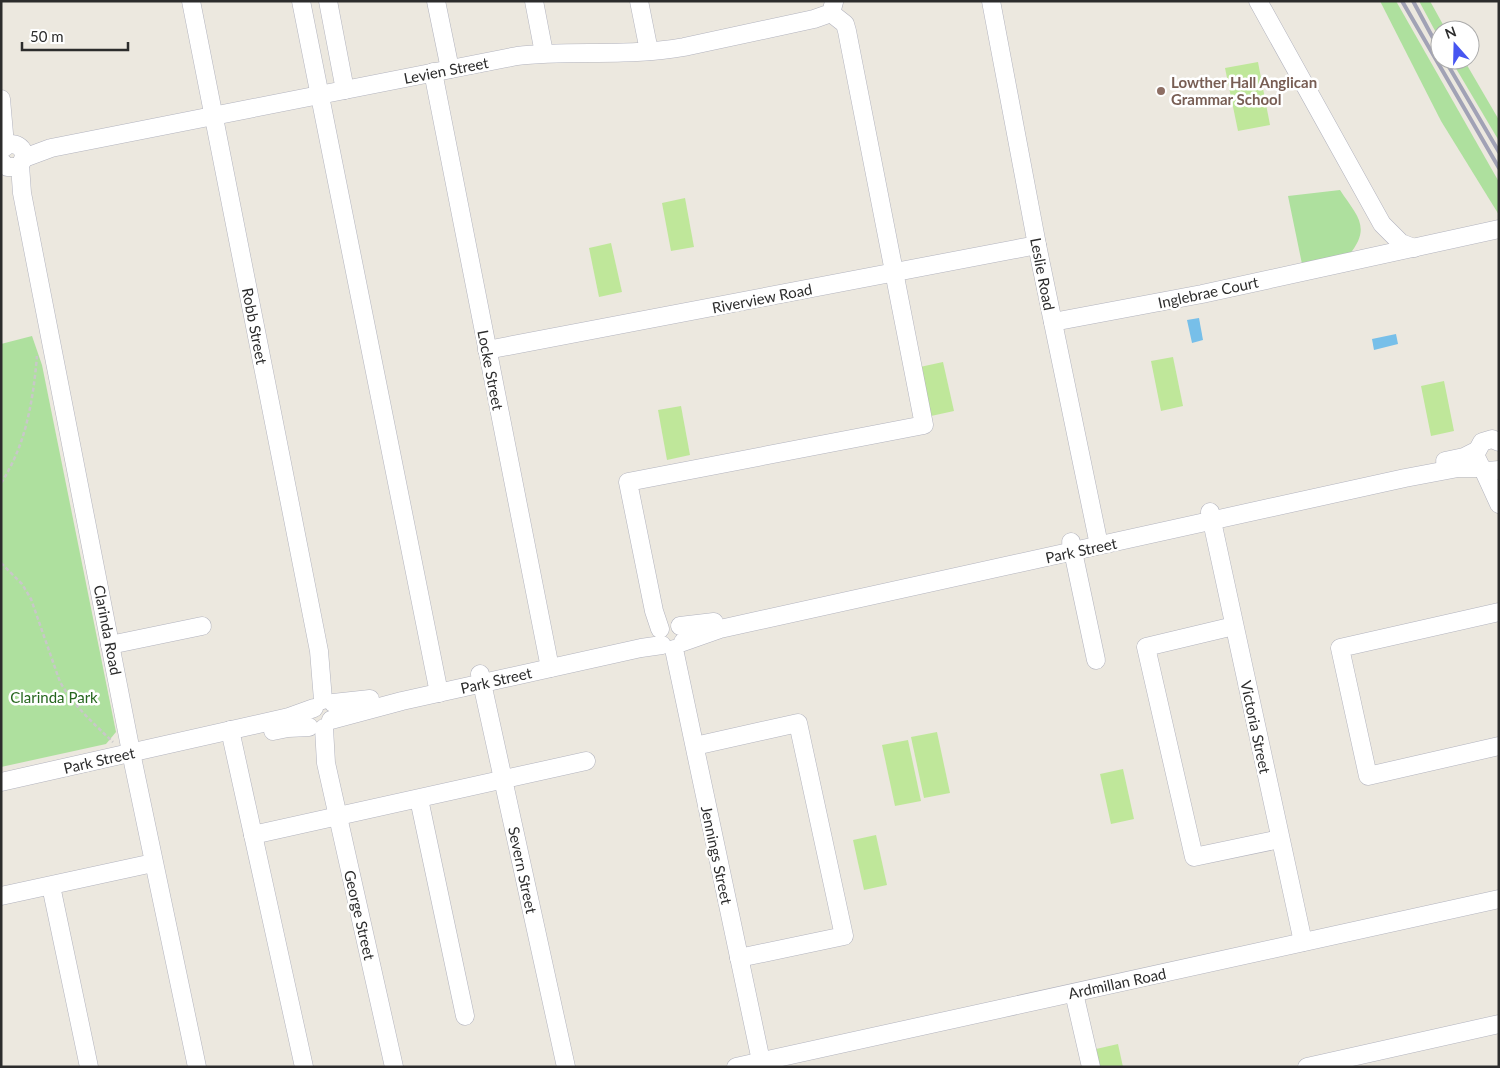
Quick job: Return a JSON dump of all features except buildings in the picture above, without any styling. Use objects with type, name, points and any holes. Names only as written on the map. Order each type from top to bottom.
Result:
[{"type":"street","name":"Robb Street","points":[[191,1],[319,651],[323,715]]},
{"type":"street","points":[[301,1],[438,688]]},
{"type":"street","points":[[328,1],[345,90]]},
{"type":"street","name":"Locke Street","points":[[436,1],[441,70],[487,350],[550,663]]},
{"type":"street","points":[[534,1],[544,53]]},
{"type":"street","points":[[639,1],[649,51]]},
{"type":"street","name":"Leslie Road","points":[[991,1],[1053,322],[1098,541]]},
{"type":"street","points":[[1258,1],[1382,224],[1401,243],[1414,248]]},
{"type":"street","name":"Levien Street","points":[[10,156],[441,70],[544,53],[649,51],[684,47],[814,19],[833,7]]},
{"type":"street","points":[[833,7],[845,24],[847,31],[895,273]]},
{"type":"street","name":"Clarinda Road","points":[[3,107],[10,156],[22,193],[132,757],[197,1067]]},
{"type":"street","points":[[1363,258],[1380,239],[1382,224]]},
{"type":"street","name":"Inglebrae Court","points":[[1053,322],[1202,294],[1499,230]]},
{"type":"street","name":"Riverview Road","points":[[487,350],[1038,245]]},
{"type":"street","name":"Jennings Street","points":[[761,1061],[695,746],[670,637],[654,611],[628,482],[924,425],[895,273]]},
{"type":"street","name":"Park Street","points":[[1,782],[132,757],[231,735],[288,728],[363,701],[481,679],[670,637],[712,623],[1211,516],[1464,457],[1476,451],[1486,440],[1499,442]]},
{"type":"street","points":[[1476,451],[1476,460],[1490,470],[1499,497]]},
{"type":"street","points":[[1490,470],[1499,504]]},
{"type":"street","name":"Park Street","points":[[1211,516],[1437,471],[1490,470]]},
{"type":"street","name":"Victoria Street","points":[[1211,516],[1303,942]]},
{"type":"street","points":[[1072,547],[1096,660]]},
{"type":"street","points":[[1499,612],[1340,648],[1368,776],[1499,746]]},
{"type":"street","points":[[110,645],[202,626]]},
{"type":"street","points":[[1234,626],[1146,647],[1194,857],[1280,839]]},
{"type":"street","name":"Severn Street","points":[[481,679],[566,1067]]},
{"type":"street","name":"George Street","points":[[323,715],[326,763],[394,1067]]},
{"type":"street","points":[[695,746],[798,723],[844,936],[739,958]]},
{"type":"street","points":[[231,735],[304,1067]]},
{"type":"street","name":"Park Street","points":[[1,791],[132,757]]},
{"type":"street","points":[[254,836],[586,761]]},
{"type":"street","points":[[418,799],[465,1016]]},
{"type":"street","points":[[1,896],[154,863]]},
{"type":"street","points":[[51,886],[89,1067]]},
{"type":"street","name":"Ardmillan Road","points":[[736,1067],[1499,899]]},
{"type":"street","points":[[1074,993],[1091,1067]]},
{"type":"street","points":[[1307,1067],[1499,1024]]},
{"type":"path","points":[[1,483],[26,430],[32,406],[36,347]]},
{"type":"path","points":[[1,563],[22,584],[31,599],[60,682],[66,692],[86,716],[115,744]]},
{"type":"green space","points":[[1380,1],[1396,1],[1430,61],[1430,70],[1435,70],[1499,182],[1499,215],[1441,121]]},
{"type":"green space","points":[[1419,1],[1430,1],[1440,20],[1430,21]]},
{"type":"green space","points":[[1258,62],[1270,125],[1238,131],[1225,68]]},
{"type":"green space","points":[[1457,70],[1470,70],[1499,120],[1499,141]]},
{"type":"green space","points":[[1340,190],[1360,222],[1360,237],[1356,245],[1349,255],[1302,264],[1288,196]]},
{"type":"green space","points":[[685,198],[694,247],[671,251],[662,203]]},
{"type":"green space","points":[[611,243],[622,292],[599,297],[589,248]]},
{"type":"green space","name":"Clarinda Park","points":[[32,336],[42,365],[116,732],[106,744],[1,767],[1,344]]},
{"type":"green space","points":[[1173,357],[1183,406],[1161,411],[1151,361]]},
{"type":"green space","points":[[943,362],[954,411],[931,416],[920,367]]},
{"type":"green space","points":[[1444,381],[1454,431],[1431,436],[1421,386]]},
{"type":"green space","points":[[681,406],[690,455],[667,460],[658,410]]},
{"type":"green space","points":[[937,732],[950,793],[924,798],[911,737]]},
{"type":"green space","points":[[908,740],[921,801],[895,806],[882,745]]},
{"type":"green space","points":[[1123,769],[1134,819],[1111,824],[1100,774]]},
{"type":"green space","points":[[876,835],[887,885],[864,890],[853,840]]},
{"type":"green space","points":[[1118,1044],[1123,1067],[1100,1067],[1096,1049]]},
{"type":"water","points":[[1199,318],[1203,340],[1192,343],[1187,320]]},
{"type":"water","points":[[1396,334],[1398,344],[1374,350],[1372,339]]},
{"type":"railway","points":[[1402,1],[1499,168]]},
{"type":"railway","points":[[1413,1],[1430,32]]},
{"type":"railway","points":[[1451,70],[1499,152]]},
{"type":"place","name":"Lowther Hall Anglican Grammar School","points":[[1161,91]]}]
